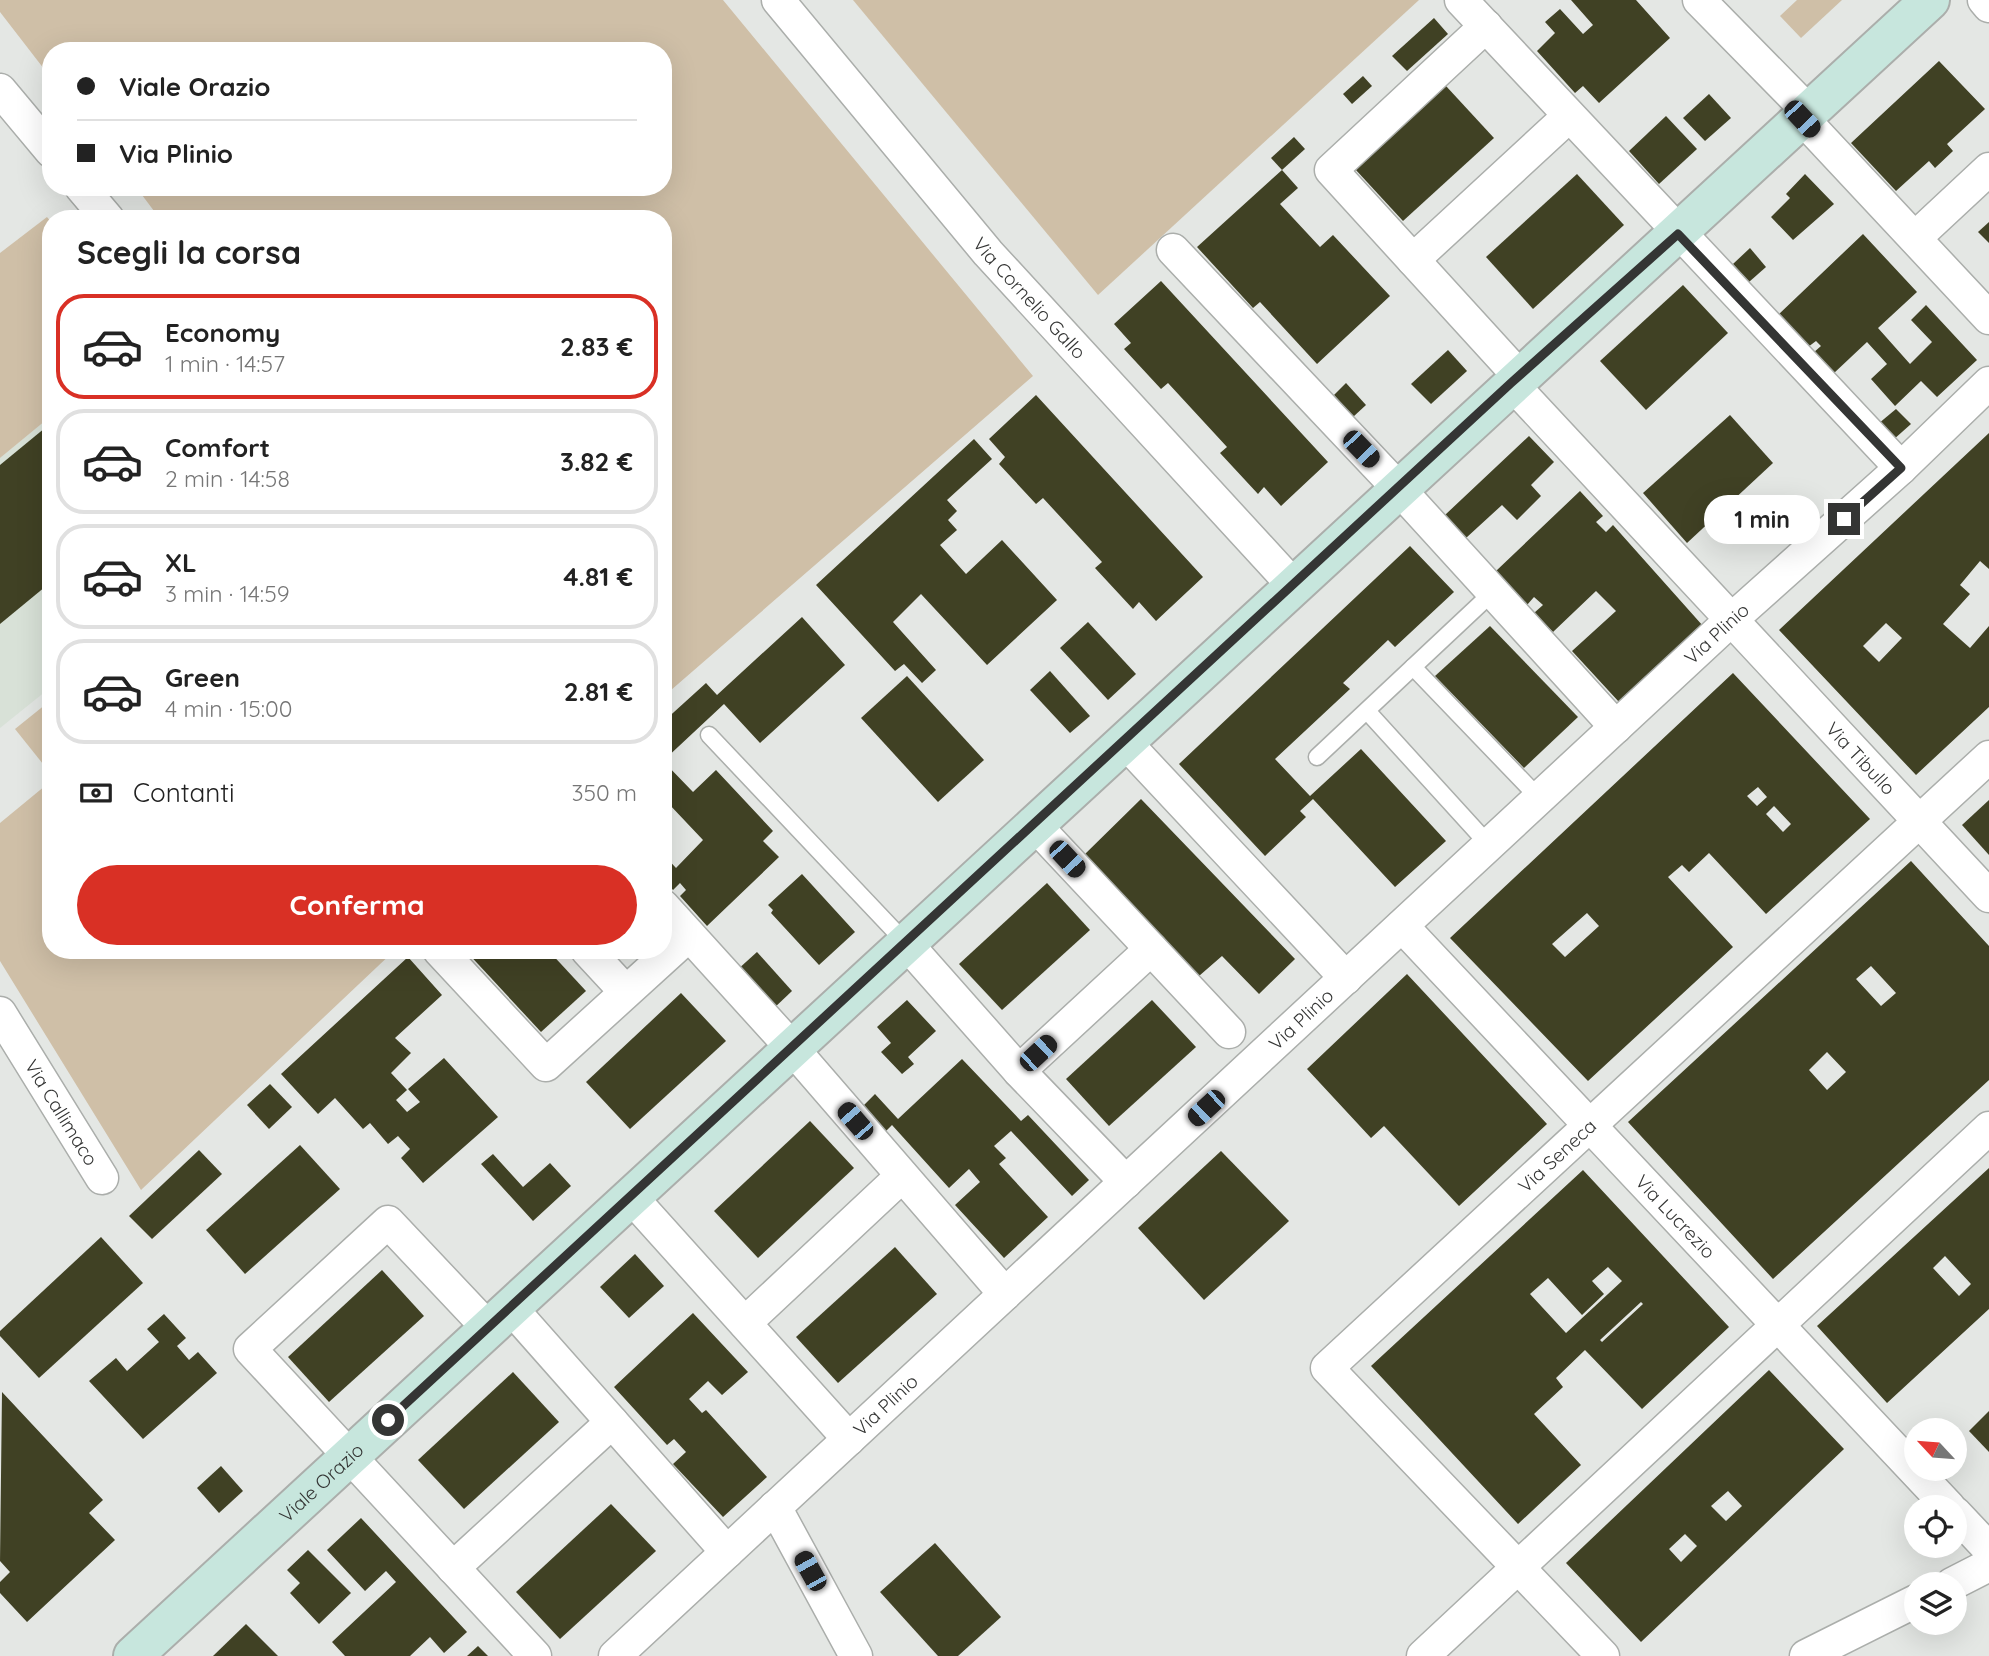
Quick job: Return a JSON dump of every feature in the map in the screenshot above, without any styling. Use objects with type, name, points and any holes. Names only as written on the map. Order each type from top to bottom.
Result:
[{"type":"street","name":"Via Cornelio Gallo","points":[[778,0],[988,253],[1293,585]]},
{"type":"street","points":[[1461,0],[1678,234],[1901,468]]},
{"type":"street","points":[[1699,0],[1989,318]]},
{"type":"street","name":"Viale Orazio","points":[[133,1656],[347,1456],[632,1198],[1033,823],[1930,0]]},
{"type":"street","points":[[1984,0],[1989,6]]},
{"type":"street","name":"Via Tibullo","points":[[1486,26],[1331,170],[1731,620],[1989,896]]},
{"type":"street","points":[[0,90],[42,140]]},
{"type":"street","points":[[1413,260],[1569,116]]},
{"type":"street","points":[[1915,238],[1989,169]]},
{"type":"street","points":[[89,196],[100,210]]},
{"type":"street","points":[[1173,250],[1399,489],[1616,727]]},
{"type":"street","name":"Via Plinio","points":[[615,1656],[1731,620],[1901,468],[1989,383]]},
{"type":"street","points":[[1124,741],[1346,978]]},
{"type":"street","name":"Via Seneca","points":[[1519,1566],[1327,1368],[1989,757]]},
{"type":"street","points":[[1033,823],[1229,1032]]},
{"type":"street","points":[[672,916],[792,1048],[1005,1294]]},
{"type":"street","name":"Via Lucrezio","points":[[1402,926],[1938,1495]]},
{"type":"street","points":[[672,950],[689,935]]},
{"type":"street","points":[[905,942],[1019,1070],[1125,1182]]},
{"type":"street","points":[[1019,1070],[1151,949]]},
{"type":"street","points":[[447,959],[547,1065],[662,959]]},
{"type":"street","points":[[595,959],[625,991]]},
{"type":"street","name":"Via Callimaco","points":[[0,1013],[102,1178]]},
{"type":"street","points":[[1423,1656],[1778,1328],[1989,1128]]},
{"type":"street","points":[[745,1323],[902,1176]]},
{"type":"street","points":[[632,1198],[849,1439]]},
{"type":"street","points":[[535,1656],[250,1349],[388,1222],[500,1319],[612,1422],[727,1552]]},
{"type":"street","points":[[453,1568],[612,1422]]},
{"type":"street","points":[[775,1507],[856,1656]]},
{"type":"street","points":[[1967,1526],[1989,1549]]},
{"type":"street","points":[[1967,1576],[1989,1565]]},
{"type":"street","points":[[1519,1566],[1603,1656]]},
{"type":"street","points":[[1806,1656],[1904,1607]]},
{"type":"lane","points":[[1317,757],[1493,592]]},
{"type":"lane","points":[[1413,667],[1539,798]]},
{"type":"lane","points":[[1367,711],[1489,845]]},
{"type":"lane","points":[[709,736],[905,942]]},
{"type":"shaded area","points":[[0,0],[723,0],[1033,376],[672,689],[672,210],[153,210],[143,196],[672,196],[672,42],[42,42],[42,66],[0,12]]},
{"type":"shaded area","points":[[853,0],[1419,0],[1098,295]]},
{"type":"shaded area","points":[[1797,0],[1842,0],[1801,38],[1780,16]]},
{"type":"shaded area","points":[[42,221],[42,423],[0,458],[0,253]]},
{"type":"shaded area","points":[[42,423],[42,694],[0,728],[0,458]]},
{"type":"shaded area","points":[[42,707],[42,763],[15,729]]},
{"type":"shaded area","points":[[42,788],[42,959],[385,959],[141,1190],[0,961],[0,823]]},
{"type":"building","points":[[1571,0],[1636,0],[1670,38],[1599,103],[1583,86],[1575,93],[1537,51],[1555,33],[1545,22],[1560,9],[1583,34],[1593,25]]},
{"type":"building","points":[[1434,18],[1448,34],[1407,71],[1392,56]]},
{"type":"building","points":[[1939,61],[1985,109],[1947,144],[1953,151],[1935,168],[1929,161],[1896,191],[1851,143]]},
{"type":"building","points":[[1363,76],[1372,86],[1352,104],[1343,94]]},
{"type":"building","points":[[1446,86],[1494,138],[1403,221],[1355,169]]},
{"type":"building","points":[[1709,94],[1731,118],[1705,141],[1683,118]]},
{"type":"building","points":[[1666,116],[1697,149],[1659,184],[1629,151]]},
{"type":"building","points":[[1294,137],[1305,149],[1282,170],[1271,158]]},
{"type":"building","points":[[1282,170],[1298,188],[1280,204],[1320,247],[1333,235],[1390,296],[1317,364],[1260,302],[1253,308],[1197,247]]},
{"type":"building","points":[[1577,174],[1624,225],[1533,309],[1486,257]]},
{"type":"building","points":[[1805,174],[1834,204],[1793,240],[1771,217],[1790,198],[1786,194]]},
{"type":"building","points":[[1989,222],[1989,243],[1978,232]]},
{"type":"building","points":[[1863,234],[1917,292],[1878,328],[1910,364],[1932,342],[1911,320],[1926,305],[1977,360],[1937,397],[1921,381],[1895,406],[1871,379],[1887,364],[1867,342],[1833,374],[1813,353],[1821,346],[1816,341],[1808,347],[1778,315]]},
{"type":"building","points":[[1750,248],[1766,267],[1749,282],[1733,264]]},
{"type":"building","points":[[1161,281],[1328,462],[1281,506],[1264,487],[1258,494],[1220,453],[1227,447],[1168,383],[1161,389],[1124,349],[1131,343],[1114,324]]},
{"type":"building","points":[[1683,285],[1728,333],[1646,410],[1600,361]]},
{"type":"building","points":[[1448,350],[1467,371],[1431,404],[1411,384]]},
{"type":"building","points":[[1346,383],[1366,405],[1353,417],[1334,395]]},
{"type":"building","points":[[1036,395],[1203,577],[1156,621],[1139,602],[1133,609],[1095,568],[1102,562],[1043,498],[1036,504],[999,464],[1005,457],[989,439]]},
{"type":"building","points":[[1896,409],[1911,424],[1893,440],[1878,424]]},
{"type":"building","points":[[1730,415],[1773,463],[1687,543],[1643,493]]},
{"type":"building","points":[[42,430],[42,589],[0,624],[0,465]]},
{"type":"building","points":[[1989,433],[1989,569],[1980,561],[1960,585],[1970,594],[1943,624],[1970,648],[1989,626],[1989,707],[1916,775],[1779,630]],"holes":[[[1886,623],[1902,638],[1879,662],[1863,646]]]},
{"type":"building","points":[[1529,436],[1554,462],[1531,485],[1541,496],[1517,520],[1502,505],[1466,538],[1445,515]]},
{"type":"building","points":[[974,439],[992,459],[947,500],[957,511],[948,520],[957,530],[940,545],[966,574],[1002,540],[1057,600],[987,665],[921,594],[893,622],[936,670],[922,683],[904,664],[895,671],[816,585]]},
{"type":"building","points":[[1580,491],[1603,516],[1596,522],[1606,532],[1613,525],[1703,626],[1619,702],[1572,651],[1616,611],[1596,591],[1553,632],[1534,613],[1543,605],[1534,597],[1527,605],[1496,571]]},
{"type":"building","points":[[1410,546],[1454,592],[1395,647],[1388,640],[1343,683],[1350,689],[1275,759],[1310,796],[1361,749],[1446,841],[1395,887],[1313,799],[1300,811],[1306,817],[1265,856],[1179,764]]},
{"type":"building","points":[[802,617],[845,665],[760,743],[724,704],[672,753],[672,714],[706,683],[717,695]]},
{"type":"building","points":[[1088,622],[1136,674],[1108,700],[1060,648]]},
{"type":"building","points":[[1490,626],[1578,717],[1524,768],[1435,676]]},
{"type":"building","points":[[1050,671],[1090,716],[1070,733],[1030,690]]},
{"type":"building","points":[[1733,673],[1870,819],[1766,914],[1709,853],[1689,872],[1682,865],[1668,877],[1733,947],[1588,1081],[1450,938]],"holes":[[[1758,787],[1767,797],[1757,806],[1747,796]],[[1774,806],[1791,824],[1783,832],[1766,814]],[[1587,913],[1599,926],[1565,957],[1552,944]]]},
{"type":"building","points":[[907,676],[984,760],[938,802],[861,718]]},
{"type":"building","points":[[672,770],[693,792],[716,770],[773,831],[763,841],[779,857],[707,926],[680,896],[686,890],[680,883],[672,889],[672,864],[676,868],[703,840],[672,807]]},
{"type":"building","points":[[1141,799],[1295,959],[1259,994],[1222,956],[1199,976],[1083,856]]},
{"type":"building","points":[[1989,800],[1989,855],[1962,825]]},
{"type":"building","points":[[1911,861],[1989,946],[1989,1080],[1773,1279],[1628,1122]],"holes":[[[1871,966],[1896,993],[1881,1006],[1856,979]],[[1827,1052],[1846,1072],[1827,1090],[1809,1070]]]},
{"type":"building","points":[[802,874],[855,932],[819,965],[771,913],[773,910],[768,905]]},
{"type":"building","points":[[1047,883],[1090,930],[1002,1010],[959,964]]},
{"type":"building","points":[[757,952],[792,991],[772,1010],[736,971]]},
{"type":"building","points":[[406,959],[410,959],[442,995],[395,1038],[411,1053],[391,1073],[407,1090],[396,1100],[407,1112],[420,1102],[408,1089],[444,1058],[498,1117],[423,1183],[401,1158],[410,1149],[398,1136],[388,1144],[370,1123],[363,1129],[335,1098],[318,1114],[281,1074]]},
{"type":"building","points":[[473,959],[556,959],[586,991],[541,1032]]},
{"type":"building","points":[[1407,974],[1547,1124],[1459,1206],[1384,1126],[1371,1138],[1307,1069]]},
{"type":"building","points":[[681,993],[726,1041],[630,1129],[586,1082]]},
{"type":"building","points":[[907,1000],[936,1031],[908,1057],[914,1064],[902,1074],[881,1052],[891,1043],[877,1027]]},
{"type":"building","points":[[1152,1000],[1196,1047],[1109,1126],[1066,1079]]},
{"type":"building","points":[[962,1059],[1021,1121],[1028,1115],[1089,1180],[1072,1196],[1011,1131],[994,1146],[1006,1158],[999,1164],[1048,1217],[1004,1258],[955,1205],[980,1182],[969,1169],[949,1188],[892,1125],[886,1131],[863,1106],[875,1094],[898,1119]]},
{"type":"building","points":[[270,1084],[292,1107],[269,1129],[247,1105]]},
{"type":"building","points":[[810,1121],[854,1168],[758,1258],[714,1211]]},
{"type":"building","points":[[300,1145],[340,1189],[245,1274],[206,1230]]},
{"type":"building","points":[[199,1150],[222,1174],[152,1239],[129,1216]]},
{"type":"building","points":[[1221,1151],[1289,1221],[1204,1300],[1138,1228]]},
{"type":"building","points":[[493,1154],[523,1187],[550,1163],[571,1186],[533,1221],[481,1164]]},
{"type":"building","points":[[1989,1168],[1989,1309],[1887,1403],[1817,1326]],"holes":[[[1945,1256],[1971,1284],[1959,1296],[1933,1268]]]},
{"type":"building","points":[[1583,1170],[1729,1327],[1642,1409],[1585,1350],[1556,1378],[1563,1387],[1534,1414],[1581,1465],[1518,1524],[1371,1366]],"holes":[[[1608,1267],[1622,1281],[1566,1333],[1530,1294],[1548,1278],[1582,1315],[1604,1294],[1592,1281]],[[1641,1302],[1643,1304],[1602,1342],[1600,1340]]]},
{"type":"building","points":[[101,1237],[143,1283],[39,1378],[0,1336],[0,1331]]},
{"type":"building","points":[[895,1247],[937,1294],[838,1383],[796,1337]]},
{"type":"building","points":[[635,1254],[664,1286],[629,1318],[600,1287]]},
{"type":"building","points":[[382,1270],[424,1316],[329,1402],[288,1357]]},
{"type":"building","points":[[693,1313],[748,1372],[722,1395],[708,1381],[689,1399],[702,1413],[706,1410],[767,1477],[723,1517],[673,1464],[686,1452],[674,1439],[667,1445],[614,1387]]},
{"type":"building","points":[[164,1314],[186,1338],[177,1346],[189,1360],[198,1352],[217,1373],[143,1439],[89,1381],[116,1358],[127,1371],[159,1342],[147,1329]]},
{"type":"building","points":[[1769,1370],[1844,1449],[1641,1642],[1566,1563]],"holes":[[[1728,1491],[1742,1506],[1726,1521],[1711,1506]],[[1685,1534],[1697,1546],[1681,1562],[1669,1549]]]},
{"type":"building","points":[[513,1372],[559,1422],[464,1509],[418,1460]]},
{"type":"building","points":[[2,1392],[103,1500],[89,1513],[115,1540],[27,1622],[0,1593],[0,1582],[10,1572],[0,1561]]},
{"type":"building","points":[[1989,1411],[1989,1452],[1969,1431]]},
{"type":"building","points":[[221,1466],[243,1491],[219,1513],[197,1488]]},
{"type":"building","points":[[611,1504],[656,1551],[560,1639],[516,1592]]},
{"type":"building","points":[[361,1518],[467,1632],[444,1653],[430,1637],[410,1656],[345,1656],[332,1642],[396,1582],[386,1571],[365,1591],[327,1550]]},
{"type":"building","points":[[935,1543],[1001,1617],[958,1656],[938,1656],[880,1592]]},
{"type":"building","points":[[308,1550],[351,1593],[319,1624],[290,1593],[300,1583],[287,1570]]},
{"type":"building","points":[[246,1624],[278,1656],[213,1656]]},
{"type":"building","points":[[478,1646],[488,1656],[467,1656]]},
{"type":"route","points":[[388,1420],[632,1198],[1033,823],[1511,383],[1678,234],[1901,468],[1844,519]]}]
